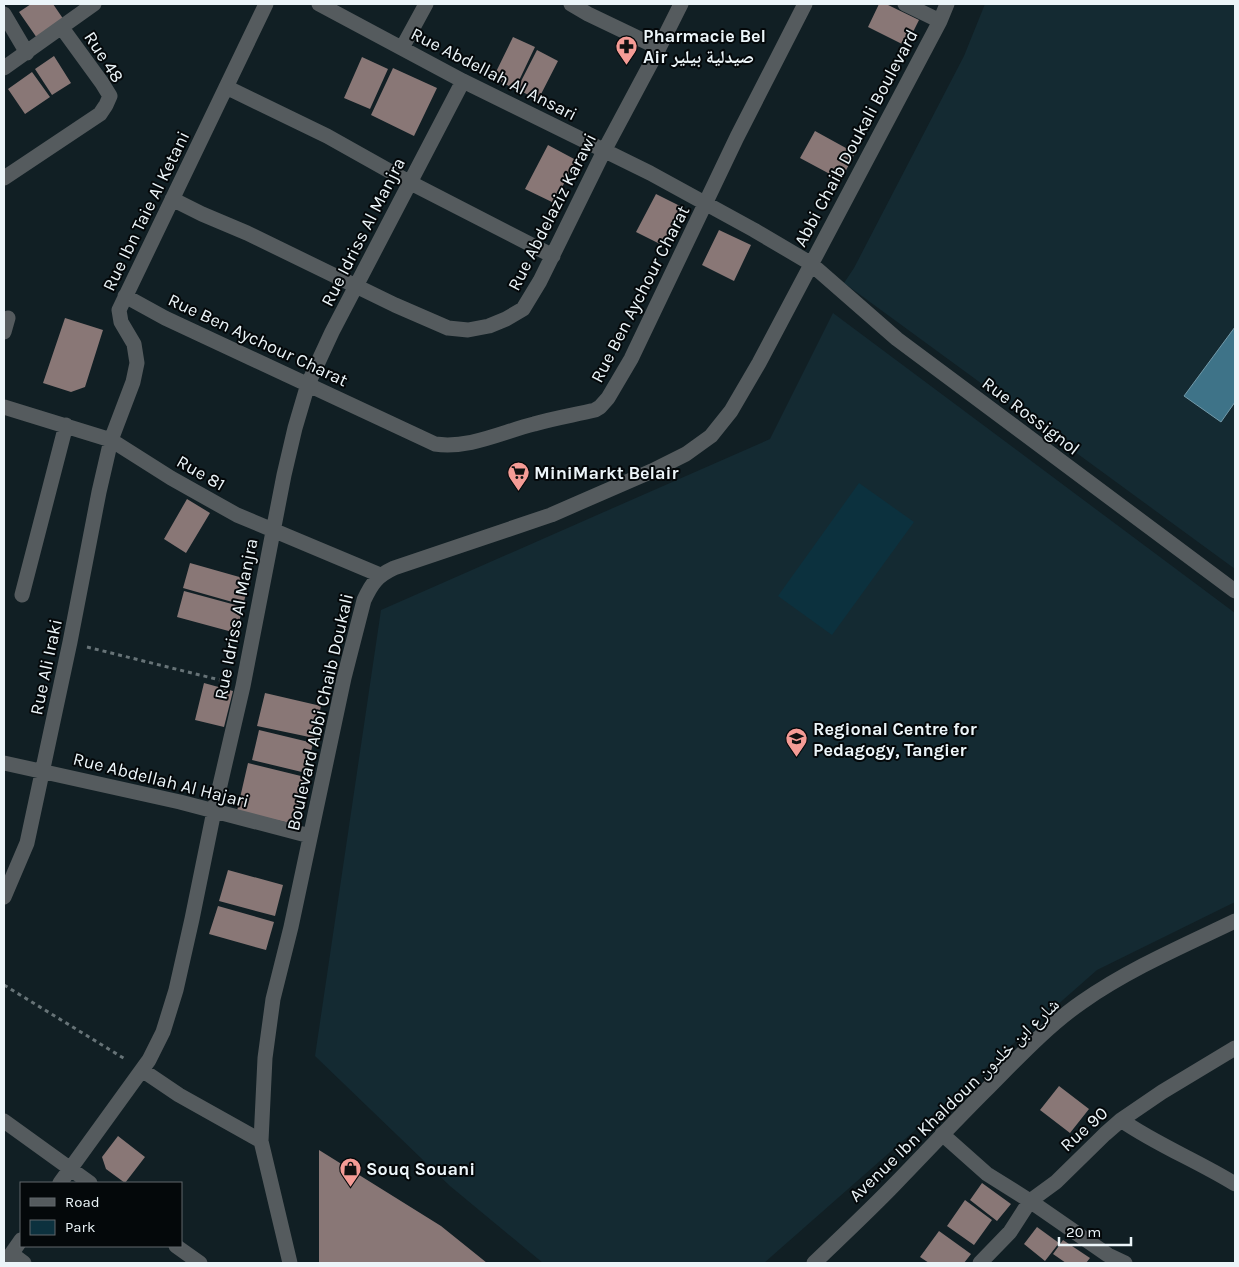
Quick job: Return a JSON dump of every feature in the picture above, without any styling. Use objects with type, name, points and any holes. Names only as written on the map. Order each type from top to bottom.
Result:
[{"type":"street","points":[[4,68],[94,4]]},
{"type":"street","name":"Rue Ibn Taie Al Ketani","points":[[111,440],[133,382],[137,363],[134,344],[121,322],[119,310],[266,4]]},
{"type":"street","name":"Rue Abdellah Al Ansari","points":[[319,4],[462,81],[650,173],[810,263]]},
{"type":"street","points":[[402,48],[426,4]]},
{"type":"street","points":[[571,4],[659,48]]},
{"type":"street","name":"Rue Abdelaziz Karawi","points":[[172,199],[432,322],[453,329],[468,330],[489,326],[523,309],[540,282],[604,151],[681,4]]},
{"type":"street","name":"Rue Ben Aychour Charat","points":[[125,296],[165,318],[435,444],[445,446],[464,444],[533,424],[595,410],[608,398],[630,359],[737,137],[805,4]]},
{"type":"street","points":[[905,4],[940,21]]},
{"type":"street","name":"Abbi Chaib Doukali Boulevard","points":[[810,263],[940,21],[947,4]]},
{"type":"street","points":[[4,14],[27,53]]},
{"type":"street","name":"Rue 48","points":[[6,172],[82,127],[100,114],[110,96],[62,28]]},
{"type":"street","name":"Rue Idriss Al Manjra","points":[[61,1182],[150,1060],[163,1032],[176,990],[243,686],[272,531],[295,428],[308,384],[462,81]]},
{"type":"street","points":[[226,87],[326,136],[409,182],[553,256]]},
{"type":"street","points":[[380,575],[430,555],[551,515],[652,471],[686,454],[711,436],[731,411],[759,363],[810,263]]},
{"type":"street","name":"Rue Rossignol","points":[[810,263],[898,339],[1235,591]]},
{"type":"street","name":"Rue 81","points":[[4,407],[111,440],[171,478],[236,515],[380,575]]},
{"type":"street","points":[[22,595],[66,425]]},
{"type":"street","name":"Rue Ali Iraki","points":[[4,897],[27,843],[111,440]]},
{"type":"street","name":"Boulevard Abbi Chaib Doukali","points":[[290,1263],[261,1141],[265,1058],[273,999],[331,747],[344,678],[364,600],[368,590],[380,575]]},
{"type":"street","name":"Rue Abdellah Al Hajari","points":[[4,763],[180,802],[310,836]]},
{"type":"street","name":"Avenue Ibn Khaldoun شارع ابن خلدون","points":[[814,1263],[1034,1043],[1081,1003],[1112,983],[1162,956],[1235,921]]},
{"type":"street","name":"Rue 90","points":[[980,1263],[1010,1232],[1030,1201],[1056,1182],[1121,1120],[1210,1061],[1235,1048]]},
{"type":"street","points":[[142,1070],[179,1095],[261,1141]]},
{"type":"street","points":[[1121,1120],[1146,1137],[1209,1168],[1235,1184]]},
{"type":"street","points":[[4,1121],[89,1182]]},
{"type":"street","points":[[942,1134],[987,1174],[1030,1201],[1105,1259],[1125,1263]]},
{"type":"street","points":[[20,1241],[8,1258],[24,1263]]},
{"type":"street","points":[[177,1247],[200,1263]]},
{"type":"path","points":[[70,642],[243,686]]},
{"type":"path","points":[[4,985],[142,1070]]},
{"type":"shaded area","points":[[985,4],[1235,4],[1235,569],[844,283],[854,268],[964,56]]},
{"type":"shaded area","name":"Regional Centre for Pedagogy, Tangier","points":[[833,313],[1235,613],[1235,902],[1097,970],[764,1263],[543,1263],[450,1186],[315,1056],[381,610],[770,439]]},
{"type":"shaded area","points":[[1235,327],[1235,402],[1221,422],[1184,396]]},
{"type":"green space","points":[[859,483],[914,522],[832,635],[778,596]]},
{"type":"building","points":[[31,4],[53,4],[64,20],[37,38],[19,12]]},
{"type":"building","points":[[879,4],[886,4],[919,20],[906,46],[868,27]]},
{"type":"building","points":[[513,37],[535,47],[515,89],[493,78]]},
{"type":"building","points":[[537,50],[558,61],[538,100],[517,89]]},
{"type":"building","points":[[54,56],[71,83],[52,95],[35,69]]},
{"type":"building","points":[[362,57],[388,69],[370,109],[344,98]]},
{"type":"building","points":[[393,68],[437,88],[414,136],[371,115]]},
{"type":"building","points":[[32,72],[50,97],[25,114],[8,89]]},
{"type":"building","points":[[815,131],[855,153],[841,180],[800,158]]},
{"type":"building","points":[[548,145],[576,160],[554,203],[525,189]]},
{"type":"building","points":[[656,194],[684,208],[664,246],[636,232]]},
{"type":"building","points":[[719,230],[751,245],[734,281],[702,265]]},
{"type":"building","points":[[65,318],[103,330],[85,387],[71,392],[43,383]]},
{"type":"building","points":[[187,499],[210,513],[186,553],[164,539]]},
{"type":"building","points":[[190,563],[250,580],[243,605],[183,588]]},
{"type":"building","points":[[184,591],[243,607],[236,633],[177,617]]},
{"type":"building","points":[[204,683],[233,691],[224,727],[195,720]]},
{"type":"building","points":[[265,693],[321,706],[314,738],[257,726]]},
{"type":"building","points":[[259,730],[313,743],[306,773],[252,760]]},
{"type":"building","points":[[248,763],[305,777],[294,824],[237,811]]},
{"type":"building","points":[[228,870],[283,885],[275,916],[219,901]]},
{"type":"building","points":[[218,906],[274,922],[266,950],[209,934]]},
{"type":"building","points":[[1059,1086],[1089,1109],[1070,1133],[1040,1110]]},
{"type":"building","points":[[118,1136],[145,1157],[126,1182],[124,1182],[106,1169],[102,1157]]},
{"type":"building","name":"Souq Souani","points":[[319,1150],[441,1226],[487,1263],[319,1263]]},
{"type":"building","points":[[982,1183],[1011,1204],[997,1221],[970,1200]]},
{"type":"building","points":[[965,1200],[992,1220],[974,1245],[947,1226]]},
{"type":"building","points":[[1037,1227],[1059,1243],[1045,1261],[1024,1244]]},
{"type":"building","points":[[939,1231],[971,1254],[964,1263],[929,1263],[920,1257]]},
{"type":"building","points":[[1063,1240],[1090,1258],[1086,1263],[1066,1263],[1053,1254]]},
{"type":"place","name":"Pharmacie Bel Air صيدلية بيلير","points":[[627,65]]},
{"type":"place","name":"MiniMarkt Belair","points":[[518,492]]},
{"type":"place","name":"Regional Centre for Pedagogy, Tangier","points":[[797,758]]},
{"type":"place","name":"Souq Souani","points":[[350,1188]]}]
